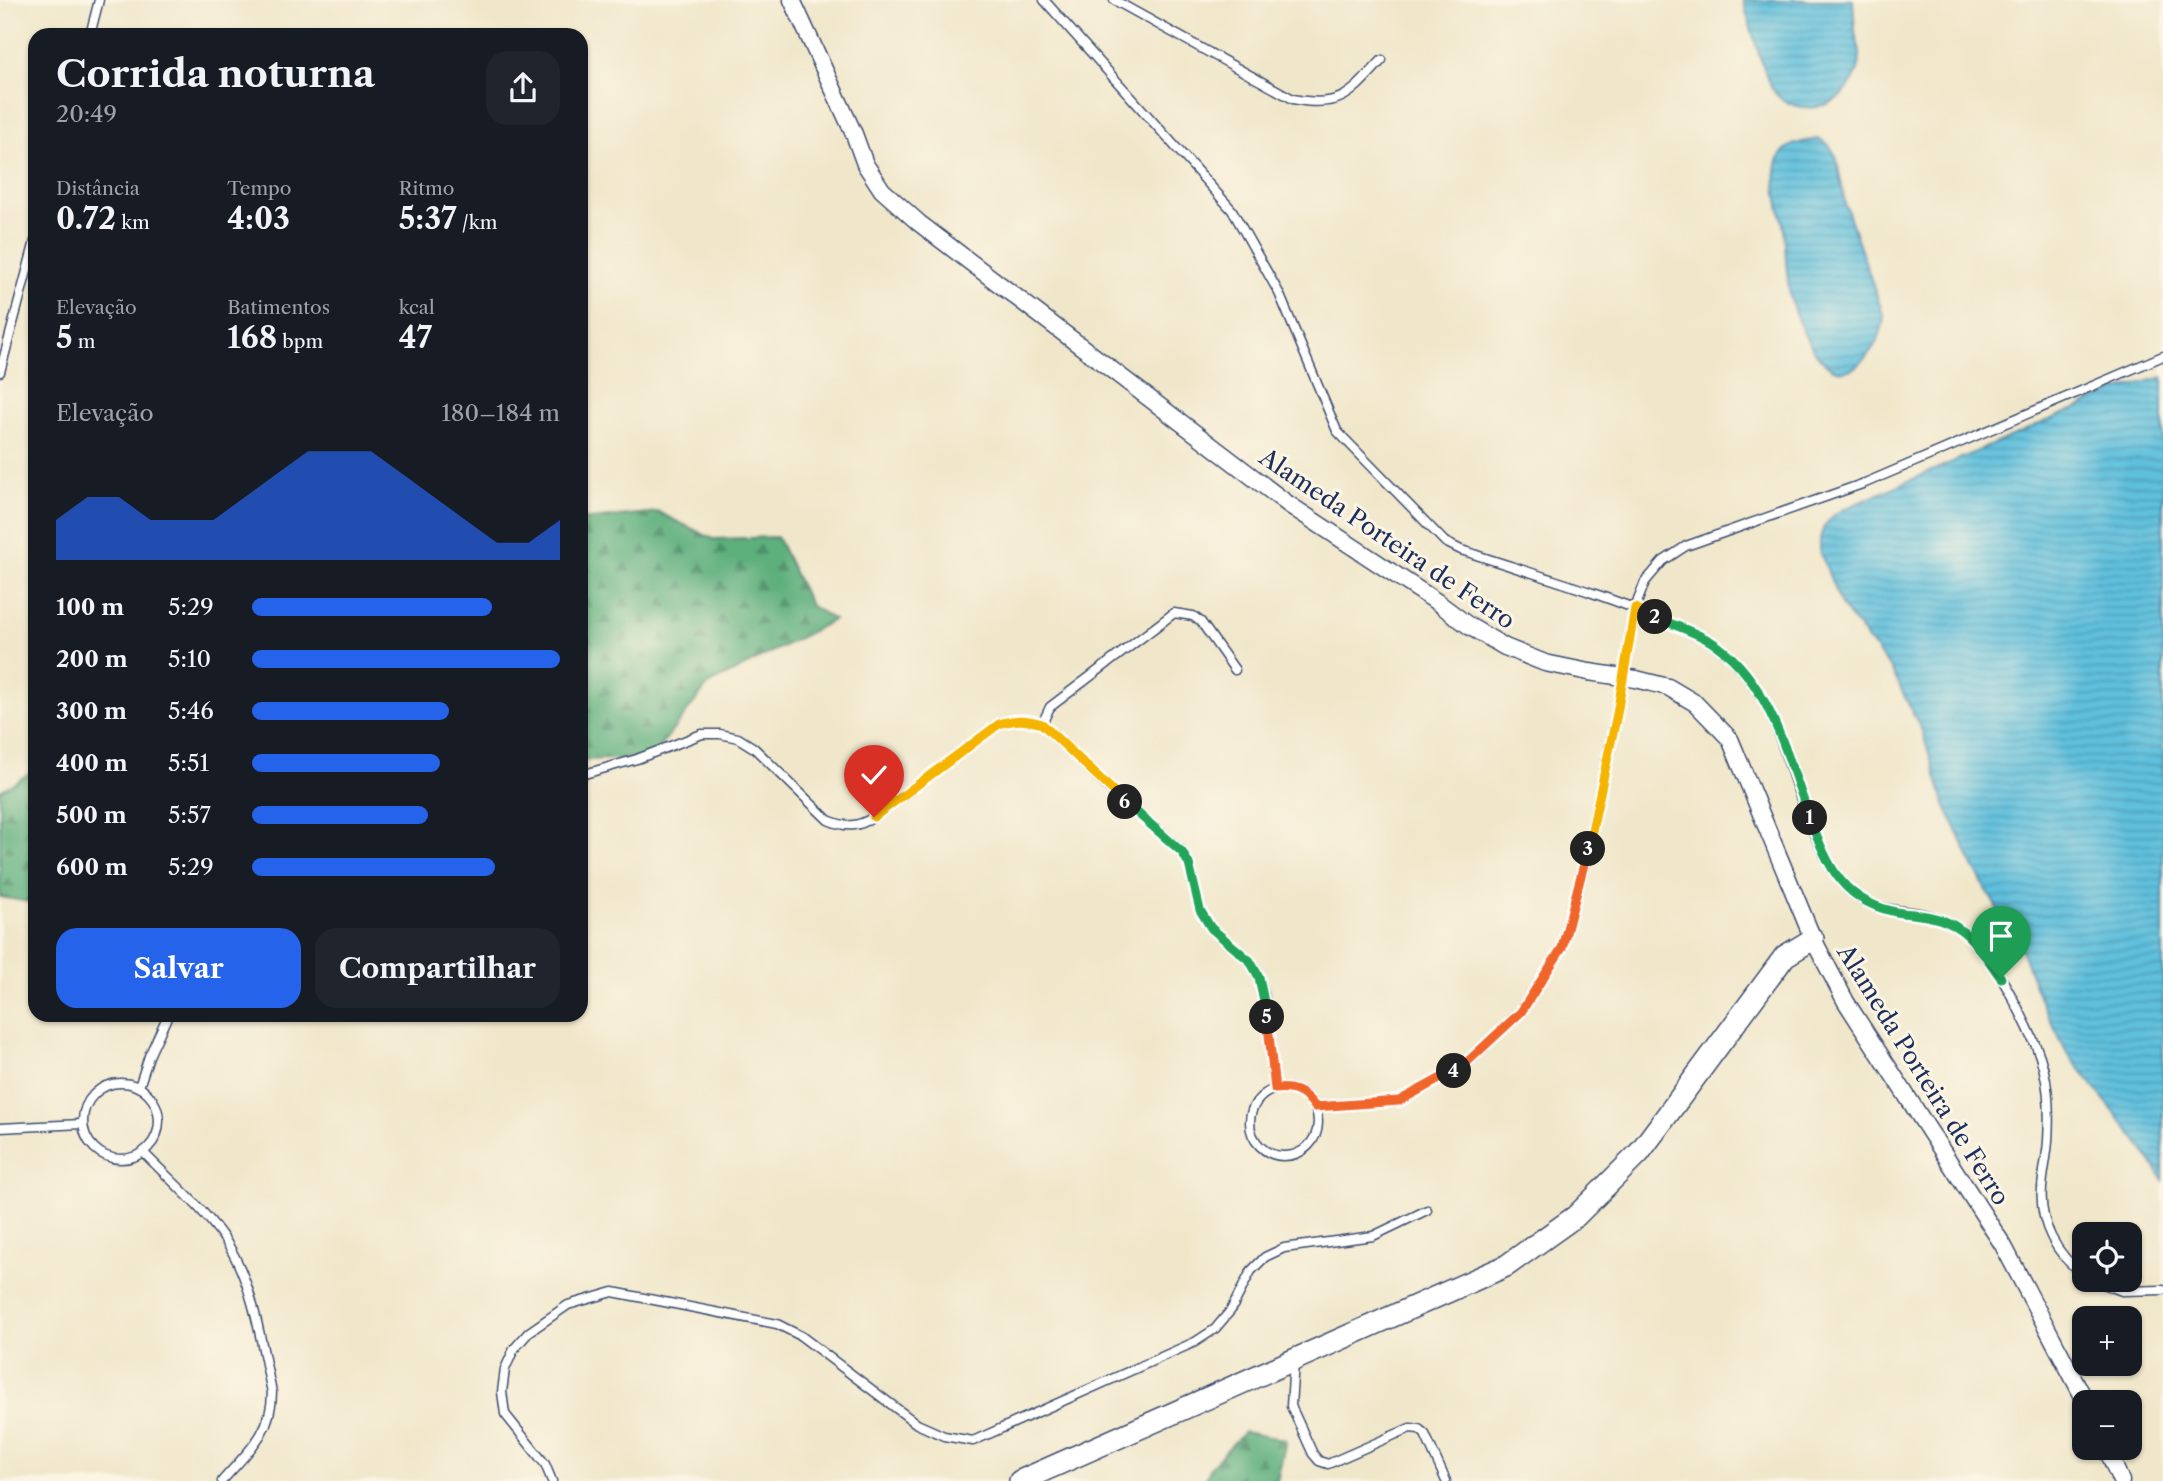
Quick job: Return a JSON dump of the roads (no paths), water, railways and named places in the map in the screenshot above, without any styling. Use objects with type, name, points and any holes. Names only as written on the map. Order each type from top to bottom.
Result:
[{"type":"street","name":"Alameda Porteira de Ferro","points":[[792,0],[865,164],[882,190],[919,223],[1288,503],[1469,626],[1505,647],[1545,663],[1668,687],[1695,704],[1730,740],[1813,939],[1846,1002],[2003,1245],[2080,1390]]},
{"type":"street","points":[[1020,1481],[1506,1266],[1576,1216],[1639,1153],[1785,956],[1813,939]]},
{"type":"street","points":[[2112,1460],[2121,1481]]},
{"type":"lane","points":[[92,28],[99,0]]},
{"type":"lane","points":[[1044,0],[1232,210],[1279,293],[1337,431],[1445,542],[1461,551],[1635,608],[1710,641],[1742,668],[1766,702],[1820,847],[1832,872],[1851,892],[1874,906],[1927,915],[1953,925],[1974,940],[2001,978],[2037,1047],[2049,1086],[2048,1142],[2042,1191],[2044,1219],[2055,1245],[2072,1266]]},
{"type":"lane","points":[[1114,0],[1293,99],[1312,103],[1349,95],[1382,60]]},
{"type":"lane","points":[[0,372],[28,266]]},
{"type":"lane","points":[[1315,1107],[1399,1101],[1465,1064],[1521,1012],[1562,948],[1583,870],[1617,714],[1635,608],[1645,582],[1662,561],[1686,546],[1865,483],[2163,356]]},
{"type":"lane","points":[[1042,724],[1050,707],[1174,613],[1193,616],[1201,622],[1236,670]]},
{"type":"lane","points":[[588,773],[637,759],[702,734],[720,734],[738,738],[754,748],[828,820],[851,827],[864,824],[999,724],[1028,720],[1042,724],[1182,852],[1189,864],[1200,910],[1211,928],[1250,961],[1259,977],[1264,995],[1275,1089]]},
{"type":"lane","points":[[139,1087],[149,1056],[165,1022]]},
{"type":"lane","points":[[120,1083],[139,1087],[154,1101],[159,1119],[156,1138],[144,1153],[125,1160],[104,1156],[89,1143],[82,1124],[87,1104],[100,1089],[120,1083]]},
{"type":"lane","points":[[1275,1089],[1294,1089],[1303,1093],[1315,1107],[1318,1127],[1309,1145],[1292,1155],[1273,1154],[1257,1144],[1250,1126],[1250,1116],[1259,1099],[1275,1089]]},
{"type":"lane","points":[[0,1128],[82,1124]]},
{"type":"lane","points":[[144,1153],[219,1231],[246,1282],[272,1392],[272,1409],[267,1425],[258,1439],[222,1481]]},
{"type":"lane","points":[[552,1481],[545,1464],[505,1414],[502,1392],[505,1369],[514,1349],[529,1332],[568,1305],[613,1292],[778,1324],[801,1336],[917,1424],[944,1436],[972,1441],[1195,1342],[1215,1329],[1231,1310],[1251,1271],[1265,1257],[1284,1248],[1373,1236],[1427,1210]]},
{"type":"lane","points":[[2142,1291],[2163,1290]]},
{"type":"lane","points":[[1294,1360],[1291,1406],[1313,1454],[1319,1461],[1328,1464],[1410,1428],[1419,1429],[1425,1434],[1446,1481]]},
{"type":"water","points":[[1743,0],[1853,0],[1859,62],[1853,80],[1842,95],[1826,105],[1807,107],[1796,106],[1777,95],[1768,78]]},
{"type":"water","points":[[1818,139],[1829,145],[1836,156],[1845,203],[1884,317],[1878,339],[1864,359],[1851,369],[1839,371],[1817,355],[1795,312],[1789,291],[1784,230],[1776,186],[1778,161],[1785,150],[1794,144]]},
{"type":"water","points":[[2163,377],[2163,1180],[2138,1142],[2067,1053],[2041,1001],[2022,952],[1974,868],[1944,802],[1922,731],[1891,669],[1842,607],[1820,552],[1820,539],[1824,526],[1844,509],[2118,390]]}]
